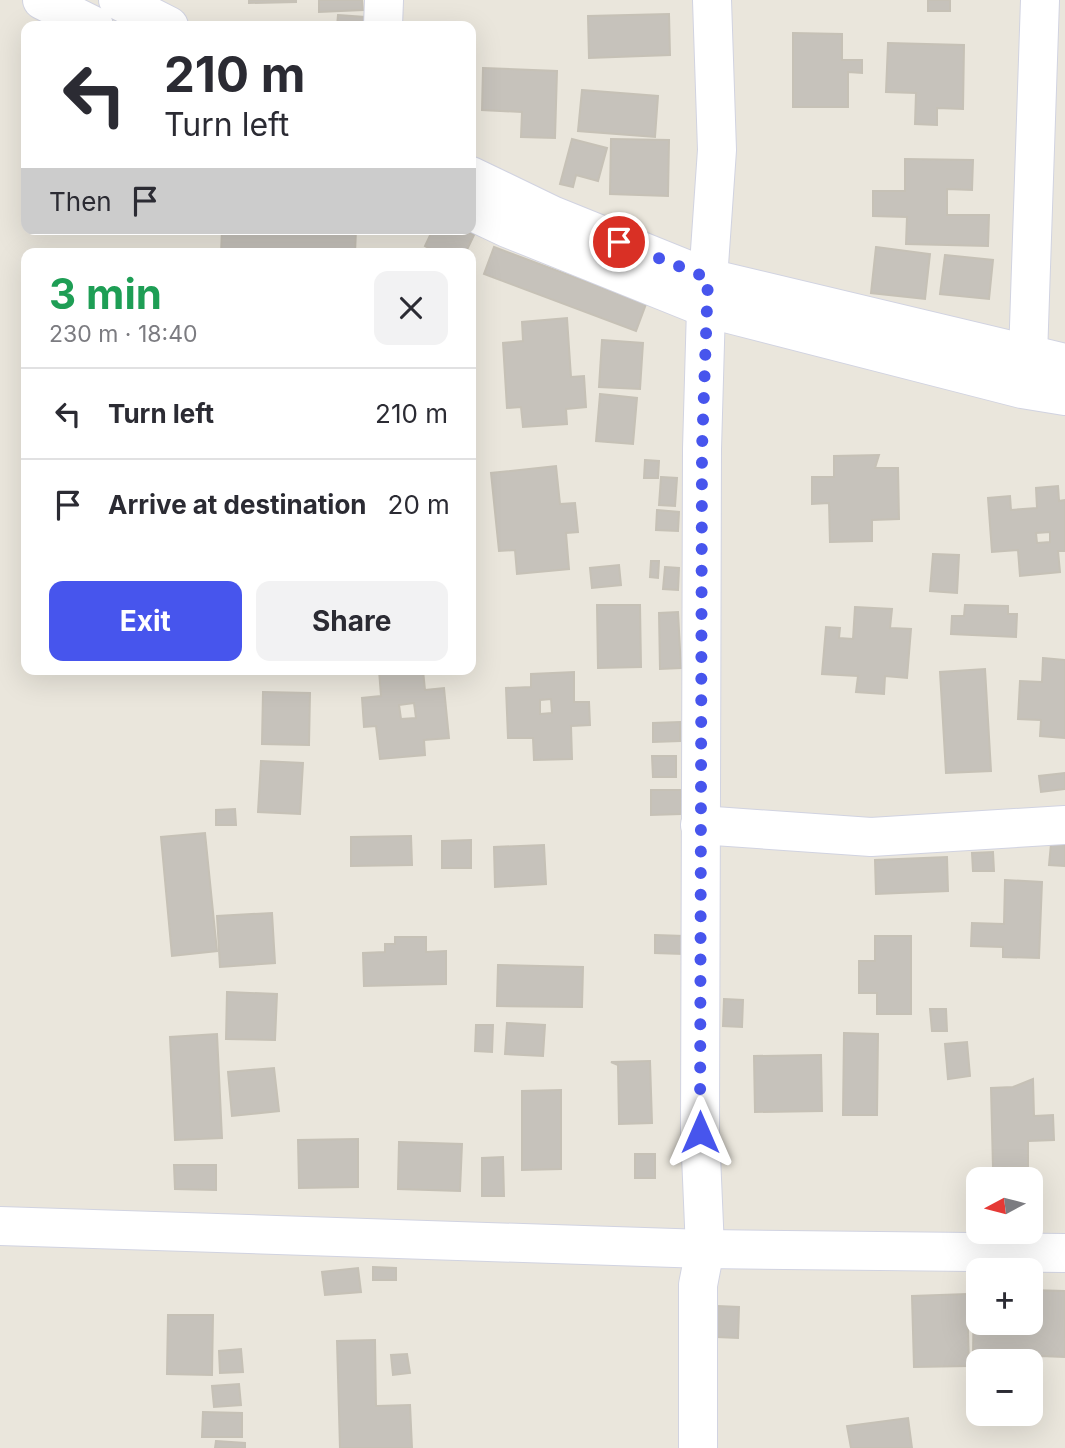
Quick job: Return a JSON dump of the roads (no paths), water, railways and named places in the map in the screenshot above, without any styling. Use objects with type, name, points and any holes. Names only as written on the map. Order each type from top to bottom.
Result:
[{"type":"street","points":[[42,0],[84,21]]},
{"type":"street","points":[[118,0],[159,21]]},
{"type":"street","points":[[383,21],[384,0]]},
{"type":"street","points":[[698,1448],[698,1285],[705,1249],[700,1132],[700,825],[707,293],[717,150],[712,0]]},
{"type":"street","points":[[1025,372],[1040,0]]},
{"type":"street","points":[[476,178],[707,293]]},
{"type":"street","points":[[476,213],[507,228],[707,293],[1025,372],[1065,396]]},
{"type":"street","points":[[1025,372],[1065,363]]},
{"type":"street","points":[[700,825],[872,837],[1065,825]]},
{"type":"street","points":[[0,1226],[705,1249],[1065,1253]]}]
